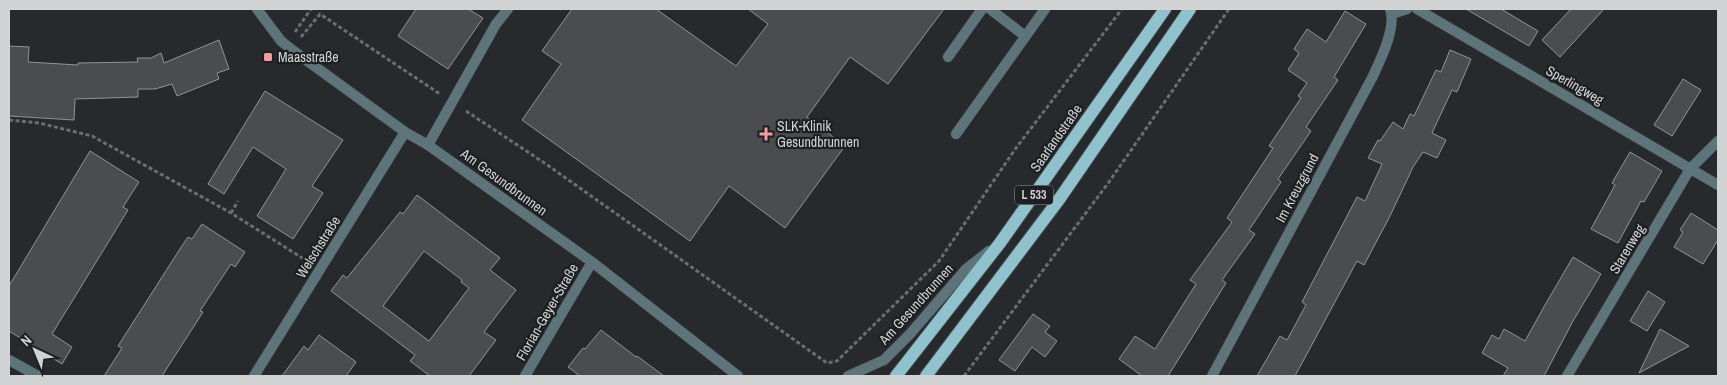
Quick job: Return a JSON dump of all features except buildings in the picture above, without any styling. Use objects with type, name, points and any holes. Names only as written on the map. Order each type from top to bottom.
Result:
[{"type":"main road","name":"L 533","points":[[926,376],[1058,201],[1190,9]]},
{"type":"main road","name":"Saarlandstraße","points":[[896,376],[1000,243],[1159,12]]},
{"type":"street","name":"Am Gesundbrunnen","points":[[257,9],[281,40],[289,47],[405,132],[428,145],[592,262],[738,376]]},
{"type":"street","points":[[428,145],[496,24],[508,9]]},
{"type":"street","points":[[948,57],[982,9]]},
{"type":"street","points":[[990,9],[1025,36]]},
{"type":"street","points":[[956,134],[1045,9]]},
{"type":"street","points":[[1391,12],[1407,9]]},
{"type":"street","name":"Sperlingweg","points":[[1418,9],[1718,185]]},
{"type":"street","name":"Im Kreuzgrund","points":[[1212,376],[1372,78],[1386,48],[1391,12]]},
{"type":"street","name":"Welschstraße","points":[[254,376],[405,132]]},
{"type":"street","name":"Starenweg","points":[[1568,376],[1690,169],[1718,141]]},
{"type":"street","name":"Am Gesundbrunnen","points":[[848,376],[884,360],[910,334],[966,269],[1000,243]]},
{"type":"street","name":"Florian-Geyer-Straße","points":[[525,376],[592,262]]},
{"type":"street","points":[[9,360],[38,376]]},
{"type":"path","points":[[289,47],[311,9]]},
{"type":"path","points":[[289,47],[320,14],[546,164],[827,363],[837,361],[940,261],[1016,148],[1122,9]]},
{"type":"path","points":[[964,376],[1109,182],[1229,9]]},
{"type":"path","points":[[9,120],[39,123],[92,136],[231,213],[321,270]]},
{"type":"path","points":[[231,213],[238,201]]},
{"type":"place","name":"Maasstraße","points":[[268,57]]},
{"type":"place","name":"SLK-Klinik Gesundbrunnen","points":[[766,134]]}]
